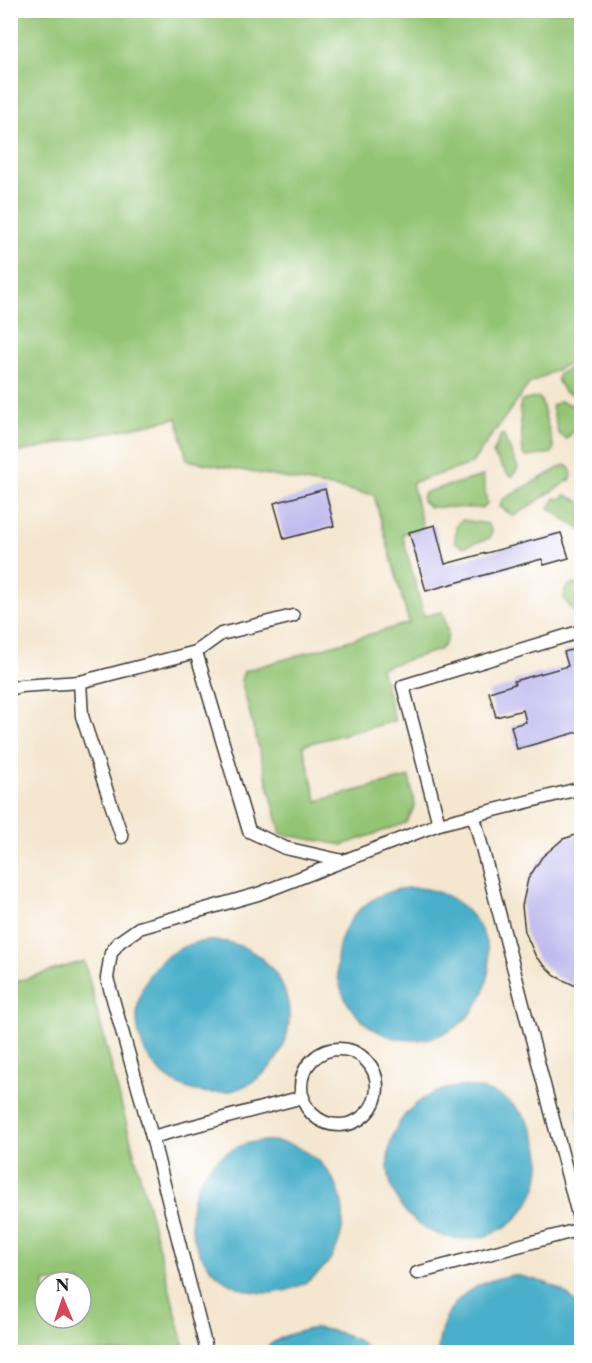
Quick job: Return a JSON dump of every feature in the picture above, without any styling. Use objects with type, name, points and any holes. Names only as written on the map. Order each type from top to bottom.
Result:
[{"type":"lane","points":[[10,689],[21,686],[80,682],[196,652],[221,634],[293,616]]},
{"type":"lane","points":[[438,824],[403,686],[582,631]]},
{"type":"lane","points":[[196,652],[249,831],[285,848],[343,861]]},
{"type":"lane","points":[[80,682],[82,716],[122,837]]},
{"type":"lane","points":[[207,1353],[152,1137],[107,978],[111,953],[119,942],[139,928],[258,894],[438,824],[474,817],[582,788]]},
{"type":"lane","points":[[417,1273],[581,1230],[474,817]]},
{"type":"lane","points":[[348,1050],[360,1055],[376,1075],[378,1087],[370,1109],[350,1123],[327,1123],[316,1117],[303,1097],[301,1084],[304,1072],[322,1053],[348,1050]]},
{"type":"lane","points":[[152,1137],[303,1097]]},
{"type":"green space","points":[[10,11],[581,11],[581,357],[529,384],[471,464],[412,483],[423,528],[402,534],[424,616],[442,612],[448,633],[446,642],[439,650],[381,668],[395,721],[303,745],[317,801],[409,777],[415,806],[406,823],[343,845],[281,834],[241,680],[244,671],[409,623],[374,495],[187,460],[177,418],[11,454]]},
{"type":"green space","points":[[581,361],[581,398],[564,392],[557,379],[559,374]]},
{"type":"green space","points":[[538,397],[541,400],[554,449],[552,453],[527,457],[523,454],[521,401]]},
{"type":"green space","points":[[560,401],[581,408],[581,424],[566,439],[558,433],[552,406]]},
{"type":"green space","points":[[503,434],[518,468],[513,476],[509,476],[493,454]]},
{"type":"green space","points":[[564,465],[569,467],[572,474],[571,479],[514,516],[500,507],[502,500]]},
{"type":"green space","points":[[483,476],[487,504],[482,508],[430,507],[422,501],[423,494],[429,491]]},
{"type":"green space","points":[[566,495],[581,502],[581,530],[549,508],[555,498],[561,499]]},
{"type":"green space","points":[[462,520],[488,524],[492,531],[490,538],[463,547],[455,542],[456,525]]},
{"type":"green space","points":[[572,584],[581,585],[581,609],[574,612],[564,599],[565,590]]},
{"type":"green space","points":[[84,961],[186,1352],[11,1352],[11,983]]},
{"type":"water","points":[[413,888],[428,889],[442,894],[467,910],[483,935],[488,949],[488,979],[483,993],[467,1018],[442,1034],[428,1039],[413,1040],[398,1039],[384,1034],[359,1018],[343,993],[338,979],[337,964],[338,949],[343,935],[359,910],[384,894],[398,889]]},
{"type":"water","points":[[213,941],[228,942],[242,947],[267,963],[283,988],[288,1002],[288,1032],[283,1046],[267,1071],[242,1087],[228,1092],[213,1093],[198,1092],[184,1087],[159,1071],[143,1046],[138,1032],[137,1017],[138,1002],[143,988],[159,963],[184,947],[198,942]]},
{"type":"water","points":[[464,1087],[479,1088],[493,1093],[518,1109],[534,1134],[539,1148],[539,1178],[534,1192],[518,1217],[493,1233],[479,1238],[464,1239],[449,1238],[435,1233],[410,1217],[394,1192],[389,1178],[388,1163],[389,1148],[394,1134],[410,1109],[435,1093],[449,1088]]},
{"type":"water","points":[[267,1141],[282,1142],[296,1147],[321,1163],[337,1188],[342,1202],[342,1232],[337,1246],[321,1271],[296,1287],[282,1292],[267,1293],[252,1292],[238,1287],[213,1271],[197,1246],[192,1232],[191,1217],[192,1202],[197,1188],[213,1163],[238,1147],[252,1142]]},
{"type":"water","points":[[513,1275],[543,1282],[570,1297],[582,1318],[581,1352],[438,1352],[445,1321],[460,1298],[483,1284]]},
{"type":"water","points":[[316,1328],[347,1335],[372,1352],[262,1352],[280,1338]]},
{"type":"building","points":[[325,489],[334,526],[284,539],[274,503]]},
{"type":"building","points":[[435,525],[445,564],[561,533],[569,558],[544,565],[542,559],[426,591],[409,532]]},
{"type":"building","points":[[582,647],[582,731],[517,749],[511,726],[526,722],[523,710],[496,717],[489,692],[515,684],[514,681],[568,666],[564,652]]},
{"type":"building","points":[[582,833],[582,989],[555,976],[536,957],[525,932],[522,906],[528,879],[542,857],[563,839]]},
{"type":"building","points":[[581,1097],[582,1139],[580,1139],[577,1112]]}]
